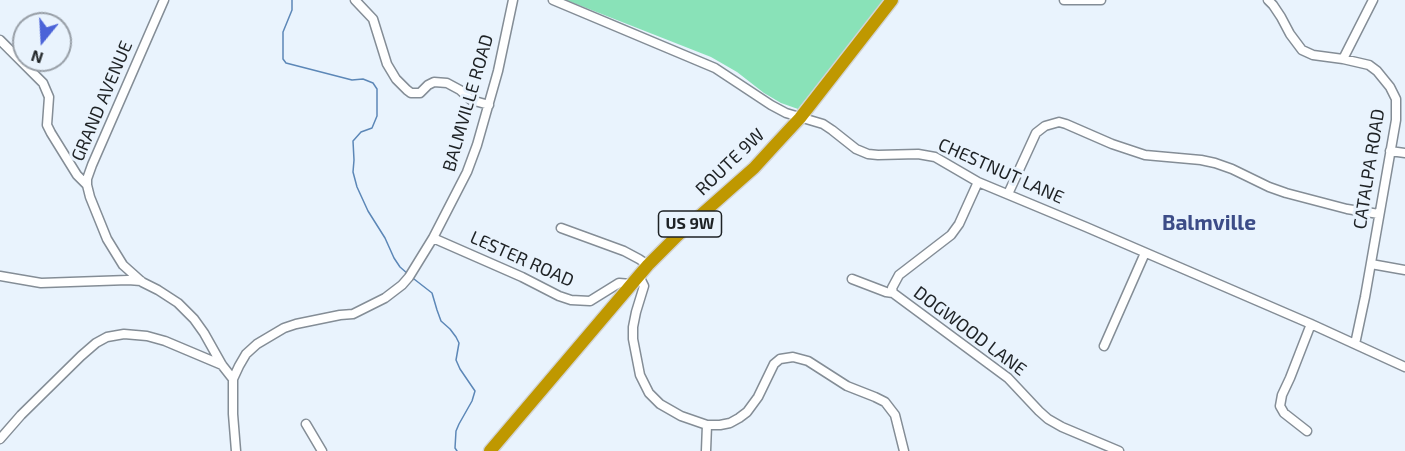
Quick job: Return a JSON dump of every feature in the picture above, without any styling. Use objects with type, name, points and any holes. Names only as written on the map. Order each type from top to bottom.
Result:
[{"type":"highway","name":"ROUTE 9W","points":[[490,451],[648,265],[677,236],[754,168],[800,118],[892,0]]},
{"type":"street","name":"GRAND AVENUE","points":[[164,0],[92,165],[87,179],[88,192],[97,216],[123,265],[141,282],[166,294],[178,303],[194,319],[233,379]]},
{"type":"street","points":[[355,0],[373,19],[387,64],[396,79],[407,90],[411,93],[420,93],[434,82],[447,83],[460,90],[471,100],[489,105]]},
{"type":"street","name":"BALMVILLE ROAD","points":[[236,451],[233,379],[244,357],[257,344],[296,324],[353,314],[385,298],[402,285],[433,238],[467,172],[477,145],[498,71],[513,0]]},
{"type":"street","name":"CHESTNUT LANE","points":[[553,0],[715,68],[786,114],[823,124],[862,152],[878,155],[927,155],[947,163],[978,182],[1311,324],[1405,367]]},
{"type":"street","points":[[1064,0],[1101,0]]},
{"type":"street","name":"CATALPA ROAD","points":[[1268,0],[1302,50],[1313,55],[1343,58],[1369,65],[1377,71],[1394,93],[1397,104],[1371,264],[1355,344]]},
{"type":"street","points":[[1343,58],[1373,0]]},
{"type":"street","points":[[0,40],[43,83],[49,97],[47,125],[77,175],[87,185]]},
{"type":"street","points":[[1008,194],[1036,133],[1046,126],[1059,122],[1145,155],[1215,163],[1286,193],[1379,214]]},
{"type":"street","points":[[1390,152],[1405,153]]},
{"type":"street","name":"DOGWOOD LANE","points":[[978,182],[959,224],[951,235],[899,275],[892,288],[893,293],[1008,378],[1048,419],[1119,451]]},
{"type":"street","points":[[561,228],[624,251],[648,265]]},
{"type":"street","name":"LESTER ROAD","points":[[433,238],[571,300],[590,301],[619,283],[635,280]]},
{"type":"street","points":[[1104,346],[1145,253]]},
{"type":"street","points":[[1371,264],[1405,270]]},
{"type":"street","points":[[0,276],[41,283],[128,280],[141,282]]},
{"type":"street","points":[[852,279],[893,293]]},
{"type":"street","points":[[635,280],[645,286],[635,320],[633,339],[636,362],[649,393],[668,410],[681,417],[708,425],[730,423],[747,412],[758,397],[774,364],[780,359],[793,357],[808,361],[839,381],[885,402],[895,415],[904,451]]},
{"type":"street","points":[[1307,431],[1284,413],[1280,406],[1282,395],[1311,324]]},
{"type":"street","points":[[0,440],[21,415],[81,356],[107,337],[124,334],[147,336],[165,341],[222,365]]},
{"type":"street","points":[[306,424],[322,451]]},
{"type":"street","points":[[706,451],[708,425]]},
{"type":"green space","points":[[566,0],[884,0],[798,109],[781,103],[764,93],[737,72],[711,57]]},
{"type":"waterway","points":[[292,0],[292,10],[283,32],[283,59],[286,63],[352,80],[363,79],[373,83],[377,89],[377,116],[372,128],[361,132],[353,141],[353,172],[368,211],[385,238],[394,258],[408,274]]},
{"type":"waterway","points":[[414,279],[432,293],[441,321],[456,337],[459,343],[456,360],[475,391],[456,431],[455,448],[457,451]]},
{"type":"district","name":"Balmville","points":[[1209,223]]}]
